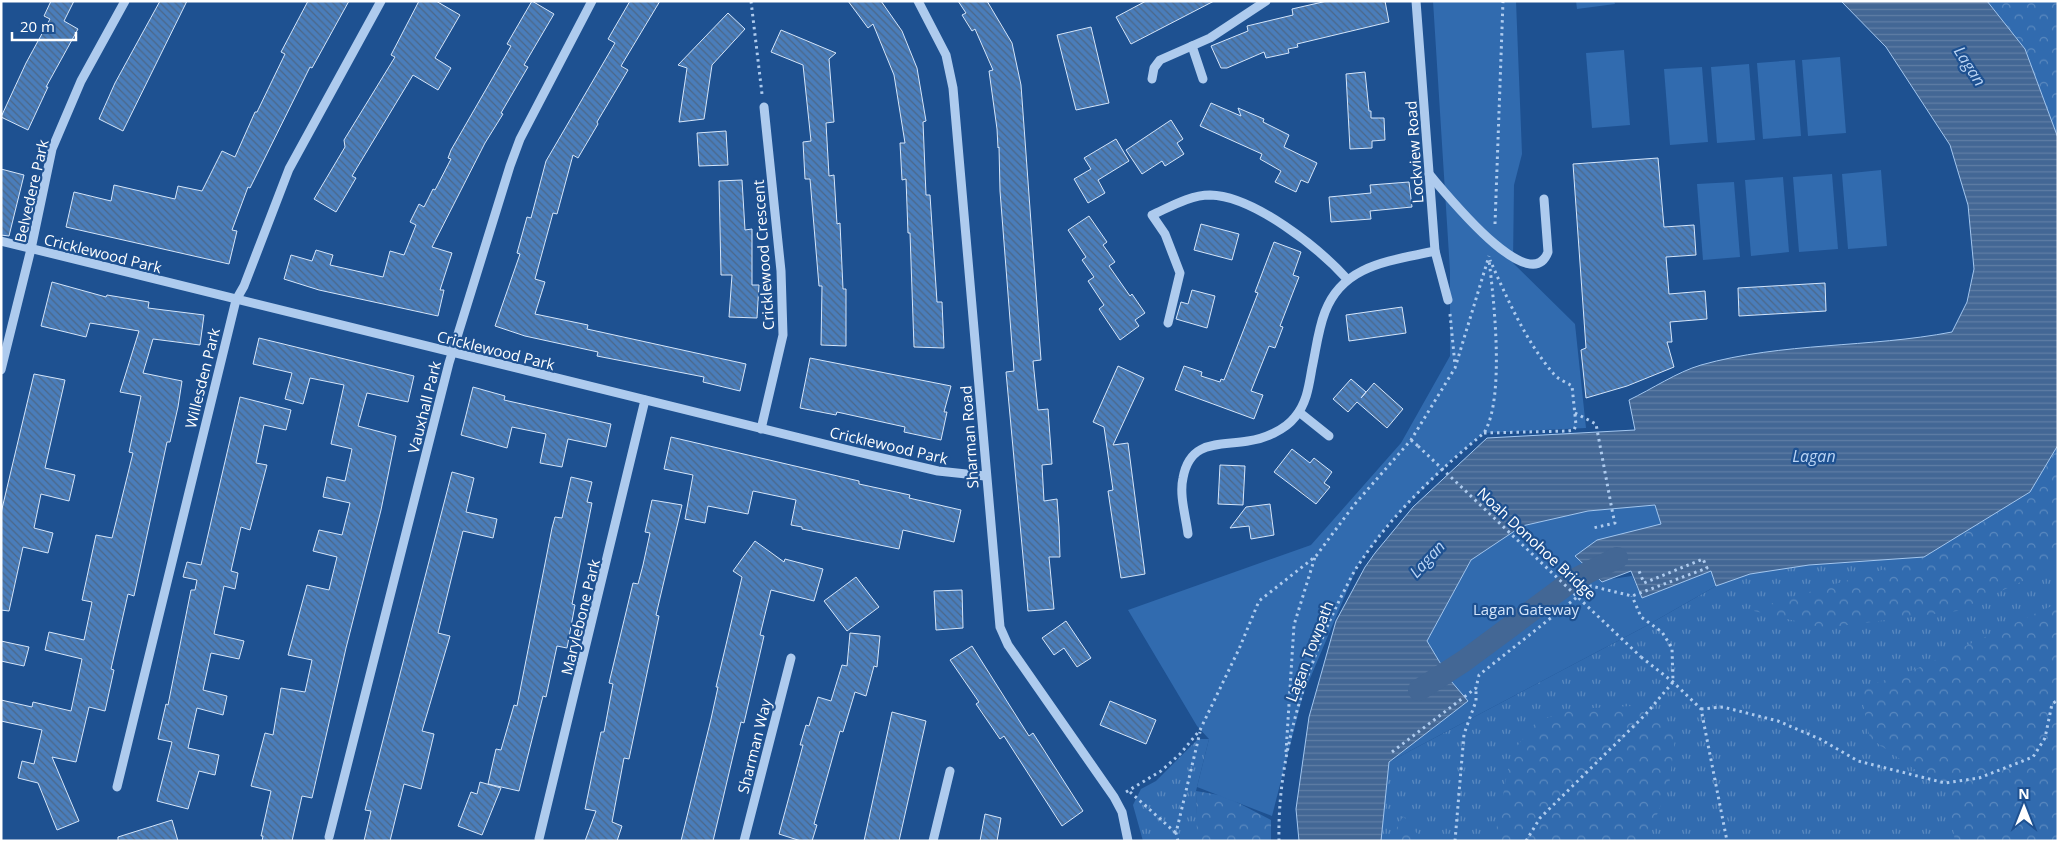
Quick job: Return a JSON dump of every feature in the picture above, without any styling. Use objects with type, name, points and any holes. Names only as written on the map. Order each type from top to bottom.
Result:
[{"type":"street","name":"Belvedere Park","points":[[1,370],[32,249],[52,149],[81,81],[125,1]]},
{"type":"street","name":"Willesden Park","points":[[118,787],[236,300],[244,286],[290,169],[381,1]]},
{"type":"street","name":"Vauxhall Park","points":[[329,837],[452,354],[520,139],[592,1]]},
{"type":"street","name":"Sharman Road","points":[[918,1],[946,55],[953,88],[985,476],[1000,627],[1008,645],[1114,797],[1122,812],[1128,841]]},
{"type":"street","points":[[1152,79],[1154,68],[1160,60],[1218,33],[1266,1]]},
{"type":"street","name":"Lockview Road","points":[[1416,1],[1435,251],[1448,300]]},
{"type":"street","points":[[1192,46],[1203,79]]},
{"type":"street","name":"Cricklewood Crescent","points":[[761,429],[783,335],[781,270],[764,107]]},
{"type":"street","points":[[1429,174],[1470,220],[1512,258],[1524,264],[1537,265],[1545,260],[1548,252],[1544,199]]},
{"type":"street","points":[[1168,323],[1180,273],[1165,234],[1152,215],[1190,199],[1210,196],[1232,200],[1253,209],[1309,242],[1332,261],[1347,279]]},
{"type":"street","name":"Cricklewood Park","points":[[1,241],[761,429],[938,471],[985,476]]},
{"type":"street","points":[[1188,534],[1182,479],[1186,465],[1203,448],[1214,444],[1250,441],[1268,435],[1283,428],[1299,412],[1305,402],[1325,312],[1335,293],[1347,279],[1375,266],[1435,251]]},
{"type":"street","name":"Marylebone Park","points":[[539,839],[645,400]]},
{"type":"street","points":[[1299,412],[1329,436]]},
{"type":"street","name":"Sharman Way","points":[[744,841],[791,658]]},
{"type":"street","points":[[933,841],[950,771]]},
{"type":"path","points":[[751,1],[764,107]]},
{"type":"path","points":[[1178,841],[1176,833],[1200,730],[1259,600],[1316,556],[1354,504],[1411,440],[1456,368],[1494,242],[1503,1]]},
{"type":"path","points":[[1489,257],[1509,303],[1538,352],[1554,375],[1572,386],[1576,425],[1574,430],[1484,433],[1490,422],[1494,403],[1496,321],[1489,257]]},
{"type":"path","points":[[1448,300],[1456,368]]},
{"type":"path","points":[[1575,413],[1596,424],[1614,515],[1614,523],[1593,528]]},
{"type":"path","name":"Lagan Towpath","points":[[1279,841],[1286,758],[1305,688],[1328,624],[1358,565],[1390,522],[1421,489],[1484,433]]},
{"type":"path","name":"Noah Donohoe Bridge","points":[[1411,440],[1641,657],[1673,682],[1700,709]]},
{"type":"path","points":[[1286,758],[1294,625],[1316,556]]},
{"type":"path","points":[[1454,841],[1464,734],[1476,701],[1478,675],[1591,586],[1632,596],[1707,568],[1703,559],[1644,583],[1639,571]]},
{"type":"path","points":[[1526,841],[1540,818],[1645,715],[1673,682],[1672,648],[1662,632],[1641,617],[1632,596]]},
{"type":"path","points":[[1392,752],[1464,695],[1476,688]]},
{"type":"path","points":[[1727,841],[1700,709],[1722,707],[1778,720],[1820,739],[1858,761],[1945,783],[1979,778],[2033,757],[2045,738],[2052,704],[2058,700]]},
{"type":"path","points":[[1114,797],[1129,791],[1161,771],[1200,730]]},
{"type":"path","points":[[1129,791],[1176,833]]},
{"type":"green space","points":[[1433,1],[1516,1],[1522,154],[1514,185],[1513,263],[1575,324],[1586,428],[1484,433],[1453,459],[1390,522],[1358,565],[1303,695],[1272,816],[1197,787],[1209,739],[1197,726],[1128,610],[1311,545],[1401,443],[1450,356],[1450,271]]},
{"type":"green space","points":[[1576,1],[1614,1],[1615,4],[1577,9]]},
{"type":"green space","points":[[1987,1],[2058,1],[2058,138],[2025,49]]},
{"type":"green space","points":[[1624,50],[1630,125],[1592,128],[1586,53]]},
{"type":"green space","points":[[1840,57],[1846,133],[1808,136],[1802,60]]},
{"type":"green space","points":[[1795,60],[1801,136],[1763,139],[1757,63]]},
{"type":"green space","points":[[1749,64],[1755,140],[1717,143],[1711,67]]},
{"type":"green space","points":[[1702,67],[1708,142],[1670,145],[1664,69]]},
{"type":"green space","points":[[1881,170],[1887,246],[1848,249],[1842,174]]},
{"type":"green space","points":[[1832,174],[1838,249],[1799,252],[1793,177]]},
{"type":"green space","points":[[1783,177],[1789,252],[1751,256],[1745,180]]},
{"type":"green space","points":[[1734,182],[1740,257],[1703,260],[1697,184]]},
{"type":"green space","points":[[2058,445],[2058,563],[2045,571],[1957,611],[1824,628],[1750,610],[1924,557],[2030,492]]},
{"type":"green space","points":[[2058,478],[2058,841],[1381,841],[1389,762],[1646,626],[1716,586],[1750,574],[1809,565],[1924,557],[2030,492]]},
{"type":"green space","name":"Lagan Gateway","points":[[1655,505],[1661,524],[1597,540],[1604,580],[1632,576],[1642,598],[1711,571],[1716,586],[1646,626],[1389,762],[1467,701],[1451,681],[1427,641],[1471,560],[1522,526],[1588,511]]},
{"type":"green space","points":[[2058,603],[2058,841],[1955,841],[1947,792],[1870,738],[1860,689],[1916,669]]},
{"type":"green space","points":[[1632,706],[1676,730],[1669,786],[1646,841],[1494,841],[1511,754],[1536,722],[1572,709]]},
{"type":"green space","points":[[1198,739],[1209,739],[1196,791],[1198,841],[1143,841],[1133,805],[1141,789],[1156,781]]},
{"type":"green space","points":[[1196,791],[1225,796],[1271,820],[1271,841],[1197,841]]},
{"type":"green space","points":[[1403,816],[1423,841],[1390,841]]},
{"type":"water","name":"Lagan","points":[[1841,1],[1987,1],[2025,49],[2058,138],[2058,445],[2030,492],[1924,557],[1809,565],[1750,574],[1716,586],[1711,571],[1642,598],[1631,571],[1602,582],[1575,556],[1597,540],[1661,524],[1655,505],[1588,511],[1522,526],[1471,560],[1427,641],[1451,681],[1468,701],[1389,762],[1381,841],[1299,841],[1296,809],[1309,717],[1336,621],[1365,567],[1375,553],[1413,507],[1487,438],[1635,430],[1629,400],[1674,376],[1701,365],[1763,352],[1889,341],[1952,332],[1967,302],[1974,269],[1968,205],[1950,145],[1886,47]]},
{"type":"building","points":[[51,1],[74,1],[64,21],[78,29],[46,87],[48,87],[28,130],[1,117],[26,63],[50,19],[44,16]]},
{"type":"building","points":[[160,1],[187,1],[123,131],[99,119],[115,83]]},
{"type":"building","points":[[308,1],[349,1],[312,68],[310,67],[250,188],[248,187],[232,230],[237,231],[229,264],[66,227],[74,192],[111,201],[114,185],[175,199],[178,186],[202,191],[222,151],[235,157],[255,112],[257,112],[285,54],[281,52]]},
{"type":"building","points":[[419,1],[436,1],[460,15],[435,58],[451,68],[438,90],[413,75],[352,176],[356,178],[336,212],[314,199],[345,147],[344,140],[395,57],[391,55]]},
{"type":"building","points":[[532,1],[554,14],[524,65],[528,67],[485,143],[432,247],[452,253],[440,290],[444,290],[438,316],[319,290],[284,279],[291,255],[312,261],[316,250],[333,255],[330,265],[383,277],[390,251],[404,255],[416,225],[410,222],[419,204],[424,207],[433,189],[435,190],[451,159],[448,158],[451,150],[511,46],[507,44]]},
{"type":"building","points":[[630,1],[660,1],[621,66],[628,70],[597,122],[598,124],[578,158],[573,155],[557,214],[553,213],[535,279],[545,282],[535,314],[588,325],[587,329],[746,364],[740,391],[703,382],[704,377],[597,356],[598,352],[525,336],[495,326],[520,254],[517,253],[527,217],[531,218],[546,161],[615,43],[608,39]]},
{"type":"building","points":[[848,1],[881,1],[902,31],[917,68],[926,121],[923,122],[926,195],[930,195],[937,302],[942,302],[944,348],[914,347],[910,233],[908,233],[906,179],[902,180],[900,143],[905,143],[894,75],[873,24],[868,28]]},
{"type":"building","points":[[958,1],[987,1],[1012,43],[1021,85],[1041,360],[1033,361],[1038,410],[1048,409],[1052,464],[1042,465],[1044,501],[1057,499],[1059,527],[1060,557],[1049,557],[1054,609],[1028,611],[1006,372],[1014,371],[1000,191],[999,147],[989,71],[993,70],[975,29],[972,31],[962,15],[966,13]]},
{"type":"building","points":[[1146,1],[1214,1],[1131,44],[1116,17]]},
{"type":"building","points":[[1327,1],[1385,1],[1389,22],[1297,44],[1298,47],[1288,49],[1289,53],[1266,58],[1264,52],[1227,68],[1221,68],[1211,46],[1248,31],[1247,26],[1293,15],[1292,9]]},
{"type":"building","points":[[728,13],[745,29],[712,65],[704,119],[679,122],[687,68],[678,65]]},
{"type":"building","points":[[1091,27],[1109,103],[1076,110],[1057,35]]},
{"type":"building","points":[[781,30],[836,53],[829,59],[834,122],[826,123],[829,176],[834,175],[837,224],[840,223],[843,289],[846,289],[846,346],[821,345],[822,286],[819,286],[810,179],[805,179],[803,142],[811,141],[803,65],[771,52]]},
{"type":"building","points":[[1365,72],[1371,118],[1384,118],[1385,140],[1372,141],[1372,148],[1350,149],[1346,74]]},
{"type":"building","points":[[1211,103],[1241,116],[1238,108],[1264,119],[1263,122],[1289,135],[1284,147],[1317,163],[1308,183],[1301,180],[1296,192],[1275,182],[1281,171],[1260,159],[1262,154],[1200,126]]},
{"type":"building","points":[[1171,120],[1183,139],[1177,143],[1184,154],[1165,166],[1162,161],[1142,174],[1126,150]]},
{"type":"building","points":[[726,131],[728,165],[699,166],[697,133]]},
{"type":"building","points":[[1116,139],[1129,161],[1098,180],[1105,193],[1088,203],[1074,179],[1091,169],[1084,158]]},
{"type":"building","points":[[1658,158],[1664,227],[1694,225],[1696,255],[1666,257],[1669,294],[1705,291],[1707,319],[1670,322],[1672,342],[1667,342],[1674,367],[1627,386],[1586,398],[1581,350],[1586,348],[1573,164]]},
{"type":"building","points":[[1,169],[24,175],[9,236],[1,235]]},
{"type":"building","points":[[742,180],[745,230],[752,229],[752,285],[759,285],[757,318],[729,317],[732,275],[721,275],[719,181]]},
{"type":"building","points":[[1409,182],[1412,207],[1370,211],[1371,219],[1331,222],[1329,197],[1371,193],[1370,185]]},
{"type":"building","points":[[1089,216],[1107,242],[1103,245],[1115,262],[1109,266],[1130,296],[1132,294],[1145,313],[1135,320],[1139,326],[1120,340],[1099,309],[1104,305],[1088,281],[1094,277],[1082,260],[1086,257],[1068,230]]},
{"type":"building","points":[[1201,224],[1239,234],[1232,260],[1194,250]]},
{"type":"building","points":[[1274,242],[1301,252],[1293,275],[1299,277],[1280,326],[1283,327],[1275,348],[1269,346],[1251,391],[1263,395],[1254,419],[1175,390],[1184,366],[1202,372],[1201,376],[1220,382],[1221,379],[1224,380],[1258,293],[1255,292]]},
{"type":"building","points":[[52,282],[106,297],[107,295],[149,302],[148,308],[204,315],[200,345],[153,339],[143,373],[182,381],[178,407],[170,442],[167,442],[134,596],[128,594],[111,669],[114,670],[105,711],[89,707],[76,762],[52,757],[79,821],[57,830],[38,783],[18,778],[22,761],[34,764],[42,730],[1,721],[1,700],[32,707],[33,702],[71,711],[82,659],[45,650],[49,632],[84,640],[92,602],[82,600],[96,535],[112,538],[133,453],[129,452],[141,396],[120,392],[139,331],[90,323],[86,337],[41,326]]},
{"type":"building","points":[[1825,283],[1826,311],[1739,316],[1738,288]]},
{"type":"building","points":[[1192,290],[1215,296],[1207,328],[1176,319],[1181,302],[1188,304]]},
{"type":"building","points":[[1402,307],[1406,333],[1349,341],[1346,315]]},
{"type":"building","points":[[259,338],[414,376],[408,402],[367,393],[358,426],[396,436],[381,510],[346,648],[312,798],[302,796],[292,841],[262,841],[263,836],[261,836],[271,791],[251,786],[265,733],[273,735],[281,688],[305,692],[312,660],[288,655],[307,585],[329,590],[337,557],[313,551],[319,530],[342,535],[350,503],[323,497],[327,477],[345,481],[352,449],[331,444],[344,385],[310,378],[303,404],[285,399],[292,373],[253,364]]},
{"type":"building","points":[[810,358],[951,386],[944,412],[947,412],[941,440],[904,432],[905,427],[837,412],[836,415],[800,408]]},
{"type":"building","points":[[1118,366],[1144,378],[1113,445],[1128,443],[1145,574],[1121,578],[1108,491],[1113,490],[1104,427],[1093,422]]},
{"type":"building","points":[[34,374],[65,380],[45,468],[75,475],[69,501],[41,494],[34,528],[53,533],[48,553],[23,547],[9,611],[1,610],[1,513]]},
{"type":"building","points":[[1351,379],[1366,392],[1361,398],[1374,383],[1403,409],[1387,428],[1357,402],[1348,412],[1333,399]]},
{"type":"building","points":[[473,387],[505,396],[504,400],[611,424],[606,447],[568,439],[562,467],[540,463],[546,434],[512,427],[507,448],[461,435]]},
{"type":"building","points":[[240,397],[291,410],[286,430],[264,425],[256,463],[267,465],[250,530],[241,527],[231,571],[238,573],[235,589],[224,586],[214,634],[244,641],[239,659],[211,653],[203,690],[227,696],[223,715],[197,708],[188,748],[219,755],[215,775],[199,771],[188,809],[157,801],[172,742],[158,739],[166,704],[168,705],[191,590],[195,590],[197,580],[183,577],[187,562],[201,565]]},
{"type":"building","points":[[671,437],[859,481],[859,484],[910,495],[909,498],[961,510],[954,542],[903,530],[899,549],[802,529],[802,527],[791,525],[796,500],[753,491],[748,514],[708,506],[705,523],[685,519],[693,475],[664,469]]},
{"type":"building","points":[[1292,449],[1310,463],[1314,458],[1332,472],[1324,483],[1330,487],[1316,504],[1274,472]]},
{"type":"building","points":[[1220,465],[1245,466],[1243,505],[1218,504]]},
{"type":"building","points":[[452,472],[474,478],[466,512],[497,519],[493,538],[463,531],[438,633],[450,636],[422,731],[434,734],[421,789],[404,784],[390,841],[364,841],[371,811],[365,810]]},
{"type":"building","points":[[571,477],[592,482],[587,502],[592,503],[572,604],[575,605],[567,648],[557,646],[546,697],[543,696],[519,791],[488,784],[496,749],[501,750],[514,705],[517,706],[552,528],[555,517],[562,518]]},
{"type":"building","points":[[652,500],[682,505],[656,615],[659,616],[629,759],[624,758],[612,822],[622,826],[617,841],[585,841],[596,811],[585,809],[601,732],[604,732],[613,684],[609,683],[633,583],[638,584],[643,565],[650,533],[645,532]]},
{"type":"building","points":[[1270,504],[1274,535],[1251,539],[1249,526],[1230,528],[1246,507]]},
{"type":"building","points":[[755,541],[784,562],[785,559],[823,569],[814,601],[771,590],[760,635],[764,636],[744,723],[741,722],[713,841],[681,841],[711,719],[718,687],[716,687],[742,577],[733,571]]},
{"type":"building","points":[[856,577],[879,607],[847,631],[824,601]]},
{"type":"building","points":[[962,590],[963,628],[936,630],[934,591]]},
{"type":"building","points":[[1066,621],[1091,658],[1077,667],[1064,648],[1054,655],[1042,638]]},
{"type":"building","points":[[850,633],[880,636],[877,667],[874,666],[866,696],[855,692],[843,732],[840,731],[814,824],[817,825],[812,841],[801,841],[779,834],[803,745],[800,745],[806,725],[809,726],[818,697],[831,701],[842,665],[847,666]]},
{"type":"building","points":[[1,641],[29,647],[24,666],[1,661]]},
{"type":"building","points":[[972,646],[1029,736],[1033,733],[1083,811],[1062,826],[1004,736],[1000,739],[976,704],[979,702],[950,660]]},
{"type":"building","points":[[1110,701],[1156,720],[1146,744],[1100,725]]},
{"type":"building","points":[[892,712],[926,721],[899,841],[864,841]]},
{"type":"building","points":[[480,782],[501,788],[482,835],[458,826],[471,792],[477,794]]},
{"type":"building","points":[[985,814],[1001,818],[997,841],[980,841]]},
{"type":"building","points":[[172,820],[178,841],[118,841],[118,837]]},
{"type":"waterway","points":[[1419,690],[1464,661],[1573,580],[1617,558]]}]
